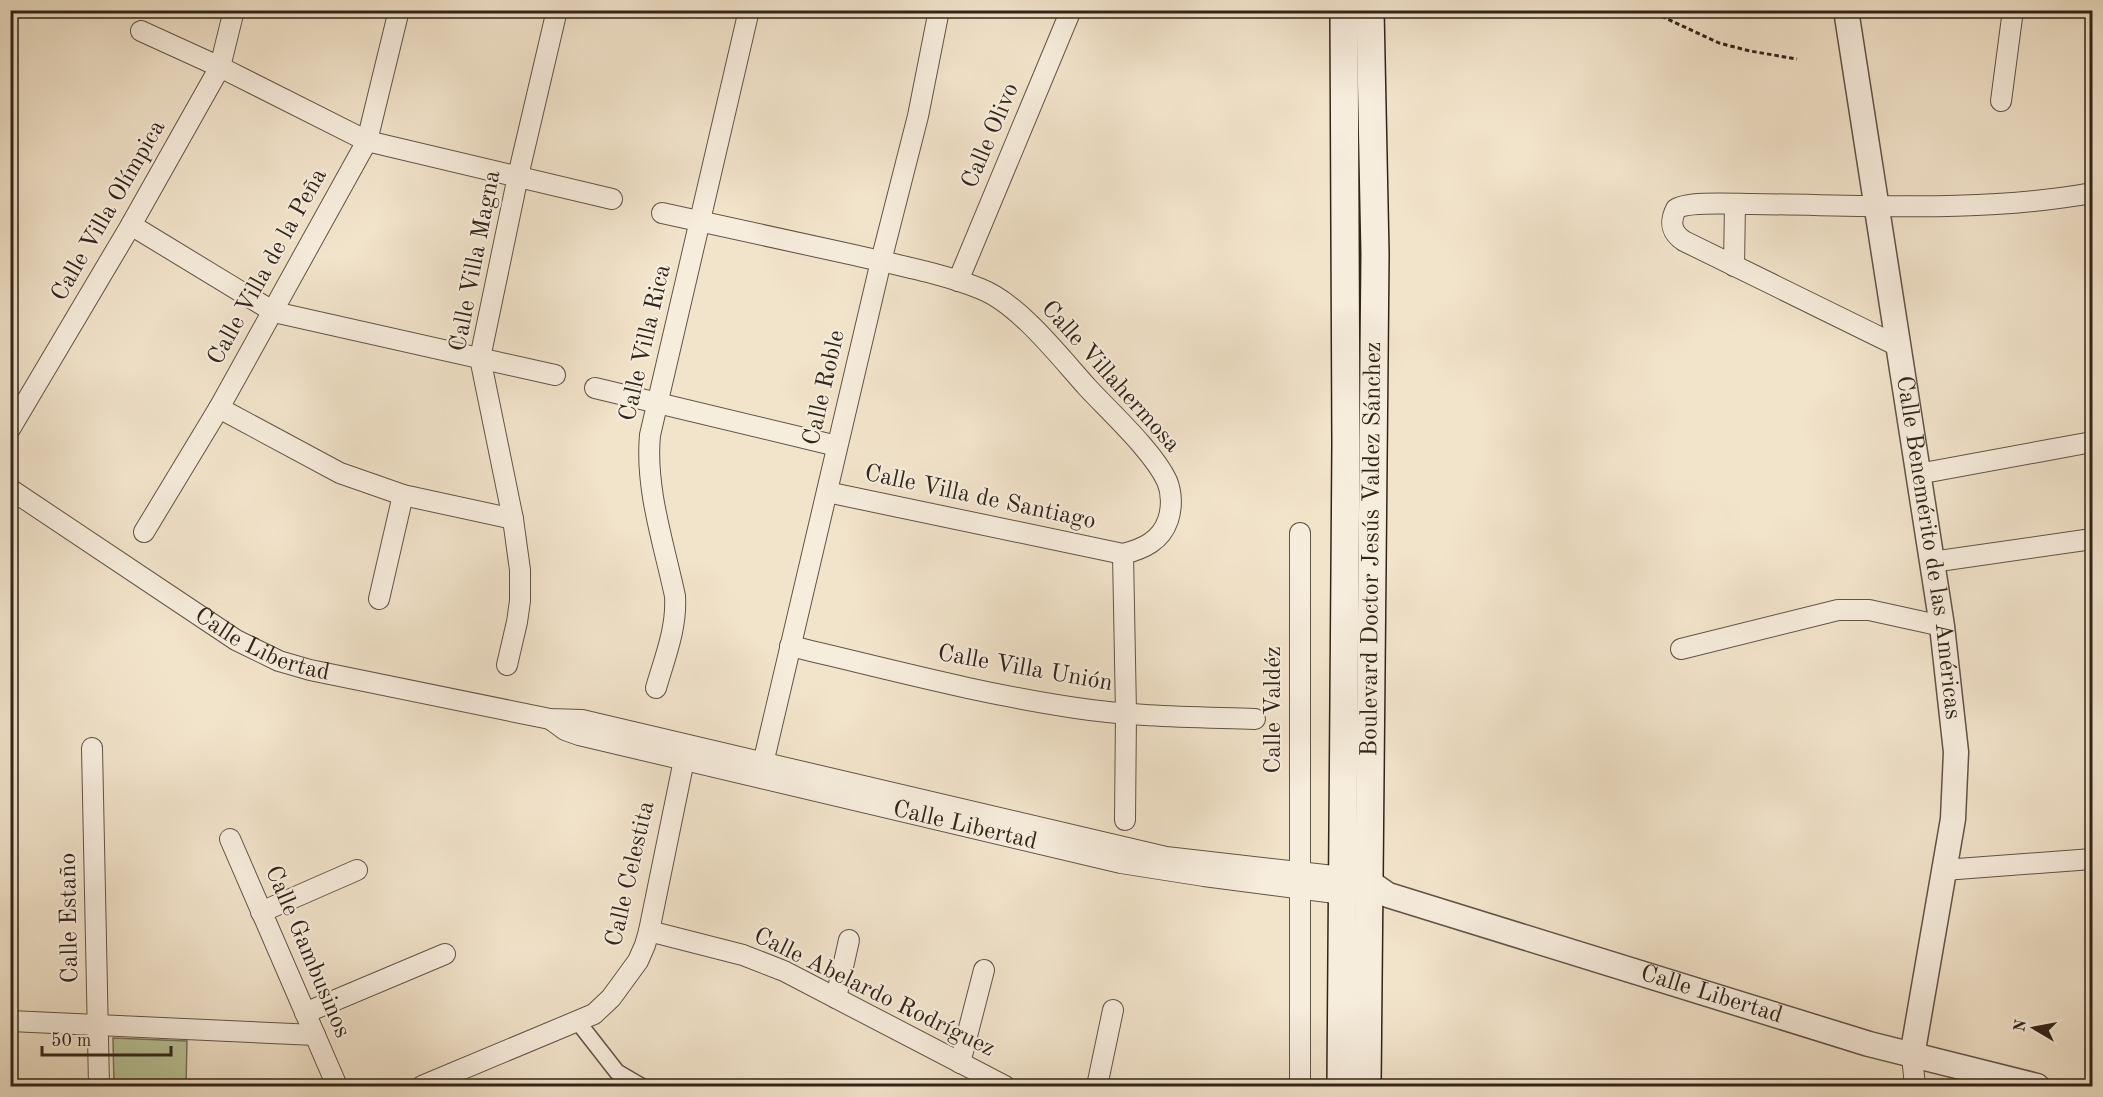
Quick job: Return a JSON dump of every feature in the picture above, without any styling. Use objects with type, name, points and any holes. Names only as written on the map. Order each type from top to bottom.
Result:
[{"type":"main road","name":"Boulevard Doctor Jesús Valdez Sánchez","points":[[1344,10],[1346,405],[1366,1086]]},
{"type":"main road","name":"Boulevard Doctor Jesús Valdez Sánchez","points":[[1341,1086],[1362,889],[1374,404],[1375,254],[1370,10]]},
{"type":"main road","points":[[1346,405],[1374,404]]},
{"type":"street","name":"Calle Villa Olímpica","points":[[10,429],[131,225],[220,67],[234,10]]},
{"type":"street","name":"Calle Villa de la Peña","points":[[144,532],[274,312],[367,141],[399,10]]},
{"type":"street","name":"Calle Villa Magna","points":[[507,665],[520,601],[520,570],[513,519],[480,358],[518,176],[557,10]]},
{"type":"street","name":"Calle Villa Rica","points":[[656,688],[674,629],[676,612],[675,596],[651,484],[648,458],[657,402],[749,10]]},
{"type":"street","name":"Calle Roble","points":[[761,770],[880,261],[918,116],[939,10]]},
{"type":"street","name":"Calle Olivo","points":[[958,281],[1071,10]]},
{"type":"street","name":"Calle Benemérito de las Américas","points":[[1846,10],[1942,626],[1956,752],[1954,809],[1912,1056],[1915,1086]]},
{"type":"street","points":[[2001,101],[2013,10]]},
{"type":"street","points":[[141,31],[220,67],[367,141],[612,199]]},
{"type":"street","points":[[1900,347],[1678,237],[1672,227],[1676,209],[1684,205],[1735,204],[2022,204],[2092,193]]},
{"type":"street","points":[[1734,266],[1735,204]]},
{"type":"street","name":"Calle Villahermosa","points":[[663,213],[880,261],[958,281],[983,289],[1007,304],[1035,330],[1159,467],[1168,483],[1172,502],[1166,527],[1152,543],[1123,554]]},
{"type":"street","points":[[131,225],[274,312],[555,375]]},
{"type":"street","name":"Calle Villa de Santiago","points":[[595,388],[837,446]]},
{"type":"street","points":[[219,408],[340,473],[403,495],[513,519]]},
{"type":"street","points":[[1918,474],[2092,442]]},
{"type":"street","name":"Calle Libertad","points":[[10,489],[236,640],[269,657],[310,670],[550,719],[582,720],[761,770],[1122,847],[1204,869],[1300,879],[1362,889],[1912,1056],[2037,1086]]},
{"type":"street","name":"Calle Villa de Santiago","points":[[827,492],[1123,554]]},
{"type":"street","points":[[379,599],[403,495]]},
{"type":"street","name":"Calle Valdéz","points":[[1300,533],[1300,1086]]},
{"type":"street","points":[[1932,562],[2092,539]]},
{"type":"street","points":[[1123,554],[1125,820]]},
{"type":"street","points":[[1682,649],[1839,610],[1869,610],[1942,626]]},
{"type":"street","name":"Calle Villa Unión","points":[[790,646],[1027,700],[1126,714],[1255,719]]},
{"type":"street","name":"Calle Libertad","points":[[550,719],[565,730],[579,735],[684,760],[761,770]]},
{"type":"street","name":"Calle Estaño","points":[[92,748],[99,1086]]},
{"type":"street","name":"Calle Celestita","points":[[422,1086],[586,1018],[611,998],[638,961],[649,930],[684,760]]},
{"type":"street","name":"Calle Gambusinos","points":[[230,839],[337,1086]]},
{"type":"street","points":[[1944,870],[2092,859]]},
{"type":"street","points":[[261,912],[357,870]]},
{"type":"street","name":"Calle Abelardo Rodríguez","points":[[649,930],[720,948],[762,962],[1005,1086]]},
{"type":"street","points":[[836,998],[849,940]]},
{"type":"street","points":[[305,1013],[445,954]]},
{"type":"street","points":[[960,1063],[984,970]]},
{"type":"street","points":[[1097,1086],[1113,1010]]},
{"type":"street","points":[[586,1018],[617,1072],[641,1086]]},
{"type":"street","points":[[10,1021],[315,1035]]},
{"type":"path","points":[[1648,10],[1719,43],[1797,59]]},
{"type":"green space","points":[[113,1038],[187,1041],[186,1086],[114,1086]]}]
